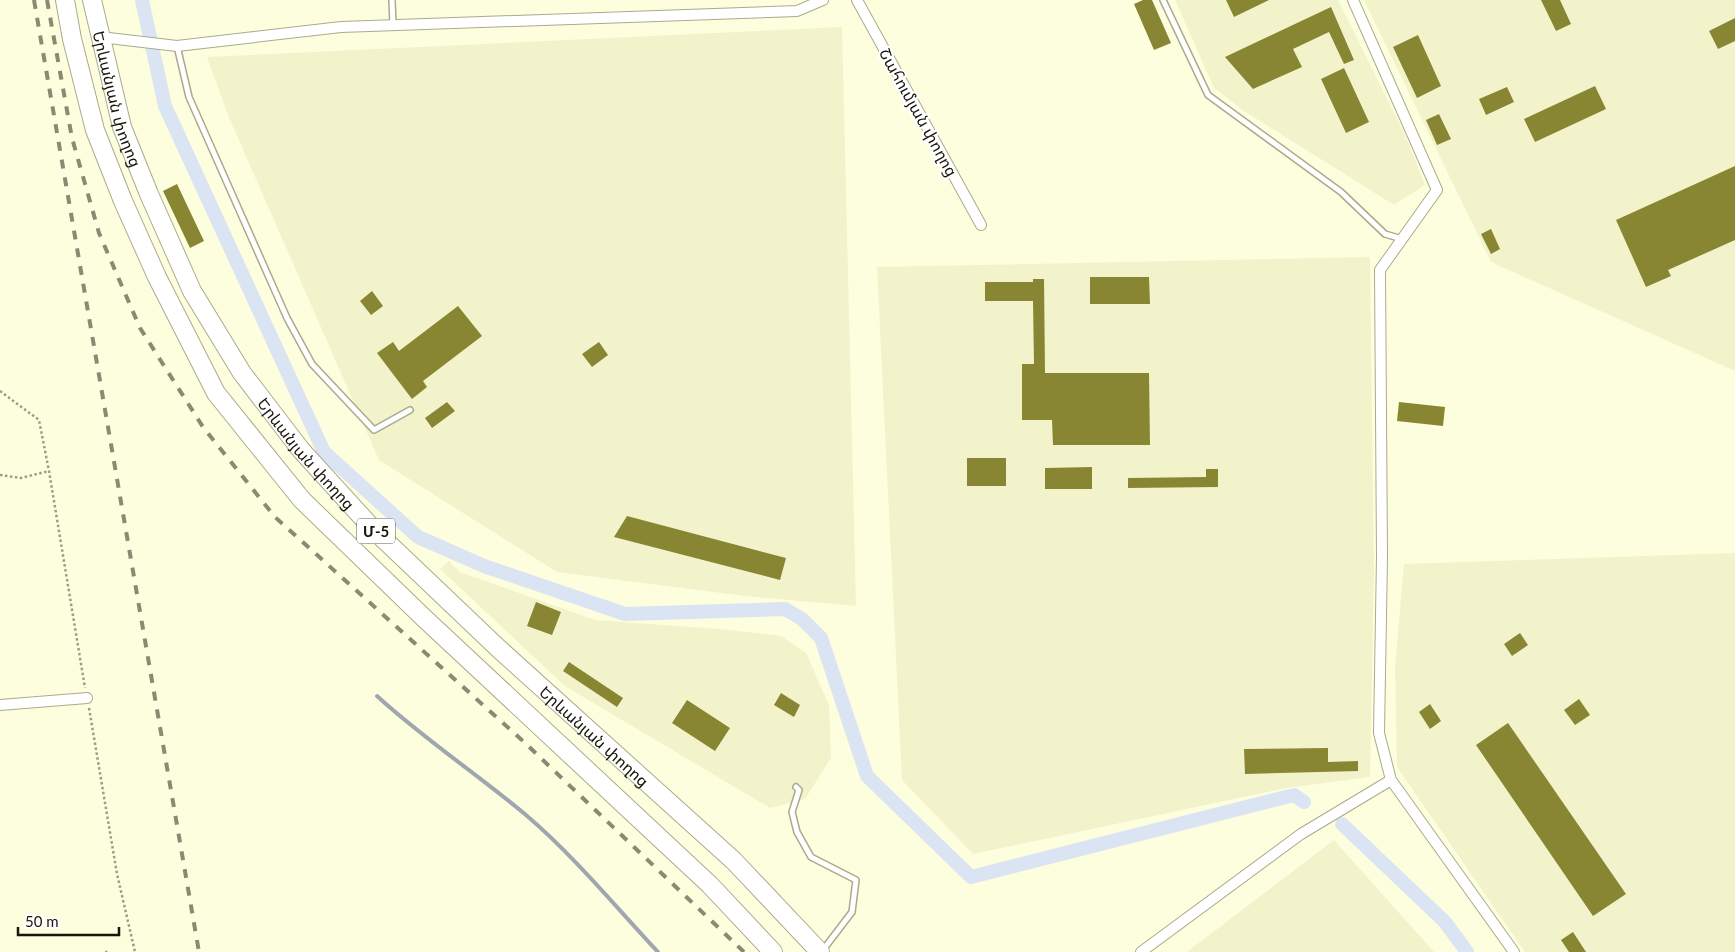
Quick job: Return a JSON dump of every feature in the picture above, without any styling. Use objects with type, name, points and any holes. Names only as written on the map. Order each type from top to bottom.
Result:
[{"type":"highway","name":"Երևանյան փողոց","points":[[65,0],[72,40],[95,130],[119,192],[157,277],[216,393],[302,500],[424,618],[710,885],[773,952]]},
{"type":"highway","name":"Երևանյան փողոց","points":[[92,0],[122,127],[192,291],[242,373],[301,450],[373,529],[498,648],[734,861],[821,952]]},
{"type":"street","points":[[100,37],[176,46],[341,27],[797,11],[823,0]]},
{"type":"street","name":"Շահումյան փողոց","points":[[857,0],[981,225]]},
{"type":"street","points":[[1353,0],[1437,190],[1380,270],[1382,557],[1379,733],[1391,780],[1514,952]]},
{"type":"street","points":[[0,705],[87,698]]},
{"type":"street","points":[[1141,952],[1301,834],[1391,780]]},
{"type":"lane","points":[[392,0],[393,25]]},
{"type":"lane","points":[[1163,0],[1208,95],[1341,192],[1385,234],[1402,239]]},
{"type":"lane","points":[[176,46],[189,97],[287,318],[312,364],[374,430],[410,410]]},
{"type":"lane","points":[[796,786],[799,790],[792,812],[797,832],[811,857],[856,880],[852,912],[821,952]]},
{"type":"path","points":[[0,391],[39,420],[117,874],[135,952]]},
{"type":"path","points":[[0,475],[21,478],[49,471]]},
{"type":"shaded area","points":[[1175,0],[1338,0],[1405,135],[1425,185],[1394,205],[1244,111],[1214,88]]},
{"type":"shaded area","points":[[1364,0],[1735,0],[1735,371],[1491,262]]},
{"type":"shaded area","points":[[842,27],[856,606],[745,596],[557,572],[379,460],[228,115],[207,57]]},
{"type":"shaded area","points":[[1370,257],[1374,569],[1370,777],[1286,788],[973,854],[902,780],[877,267]]},
{"type":"shaded area","points":[[1735,553],[1735,952],[1525,952],[1397,767],[1395,667],[1404,564]]},
{"type":"shaded area","points":[[449,561],[460,572],[595,620],[719,629],[781,636],[806,653],[829,705],[831,758],[805,799],[770,808],[565,686],[440,569]]},
{"type":"shaded area","points":[[1334,840],[1434,952],[1187,952]]},
{"type":"building","points":[[1143,0],[1152,0],[1171,43],[1154,50],[1134,4]]},
{"type":"building","points":[[1226,0],[1269,0],[1234,17]]},
{"type":"building","points":[[1541,0],[1560,0],[1571,24],[1556,31]]},
{"type":"building","points":[[1331,7],[1354,60],[1344,64],[1329,32],[1293,49],[1302,67],[1253,89],[1225,57]]},
{"type":"building","points":[[1735,18],[1735,41],[1718,49],[1709,31]]},
{"type":"building","points":[[1418,35],[1441,86],[1417,98],[1393,47]]},
{"type":"building","points":[[1344,68],[1369,122],[1346,133],[1321,79]]},
{"type":"building","points":[[1595,86],[1606,109],[1535,142],[1524,119]]},
{"type":"building","points":[[1507,87],[1514,102],[1486,115],[1479,99]]},
{"type":"building","points":[[1439,114],[1451,139],[1437,145],[1426,120]]},
{"type":"building","points":[[1735,166],[1735,240],[1668,270],[1671,276],[1646,287],[1616,220]]},
{"type":"building","points":[[177,184],[204,241],[190,248],[163,191]]},
{"type":"building","points":[[1491,229],[1500,249],[1491,254],[1481,234]]},
{"type":"building","points":[[1090,277],[1149,277],[1150,304],[1090,304]]},
{"type":"building","points":[[1033,279],[1044,279],[1045,373],[1149,373],[1150,445],[1053,445],[1052,420],[1022,420],[1022,364],[1034,364],[1033,301],[985,301],[985,282],[1033,282]]},
{"type":"building","points":[[372,291],[383,306],[371,315],[360,301]]},
{"type":"building","points":[[458,306],[482,336],[423,381],[427,387],[412,399],[377,353],[393,342],[399,351]]},
{"type":"building","points":[[599,342],[608,355],[592,367],[582,354]]},
{"type":"building","points":[[447,402],[455,411],[432,428],[425,418]]},
{"type":"building","points":[[1399,402],[1445,407],[1443,426],[1397,421]]},
{"type":"building","points":[[967,458],[1006,458],[1006,486],[967,486]]},
{"type":"building","points":[[1092,467],[1092,489],[1045,489],[1045,468]]},
{"type":"building","points":[[1206,469],[1218,469],[1218,487],[1128,488],[1128,478],[1206,477]]},
{"type":"building","points":[[627,516],[786,558],[780,580],[614,537]]},
{"type":"building","points":[[536,602],[561,612],[552,635],[527,626]]},
{"type":"building","points":[[1520,633],[1528,645],[1512,656],[1504,644]]},
{"type":"building","points":[[569,662],[623,698],[617,707],[563,671]]},
{"type":"building","points":[[781,693],[800,705],[794,717],[774,705]]},
{"type":"building","points":[[1579,699],[1590,715],[1575,725],[1564,710]]},
{"type":"building","points":[[687,700],[730,728],[715,751],[672,723]]},
{"type":"building","points":[[1430,704],[1441,721],[1430,729],[1419,712]]},
{"type":"building","points":[[1508,723],[1626,894],[1593,916],[1476,745]]},
{"type":"building","points":[[1328,748],[1328,762],[1358,761],[1358,771],[1245,774],[1244,749]]},
{"type":"building","points":[[1573,932],[1586,952],[1569,952],[1561,940]]},
{"type":"waterway","points":[[142,0],[165,106],[324,452],[418,537],[484,566],[625,614],[785,609],[802,619],[821,638],[867,776],[971,877],[1294,795],[1304,802]]},
{"type":"waterway","points":[[377,696],[544,831],[578,864],[658,952]]},
{"type":"waterway","points":[[1342,824],[1445,922],[1467,952]]},
{"type":"railway","points":[[34,0],[199,952]]},
{"type":"railway","points":[[47,0],[72,138],[99,233],[140,328],[203,427],[275,517],[524,742],[744,952]]}]
